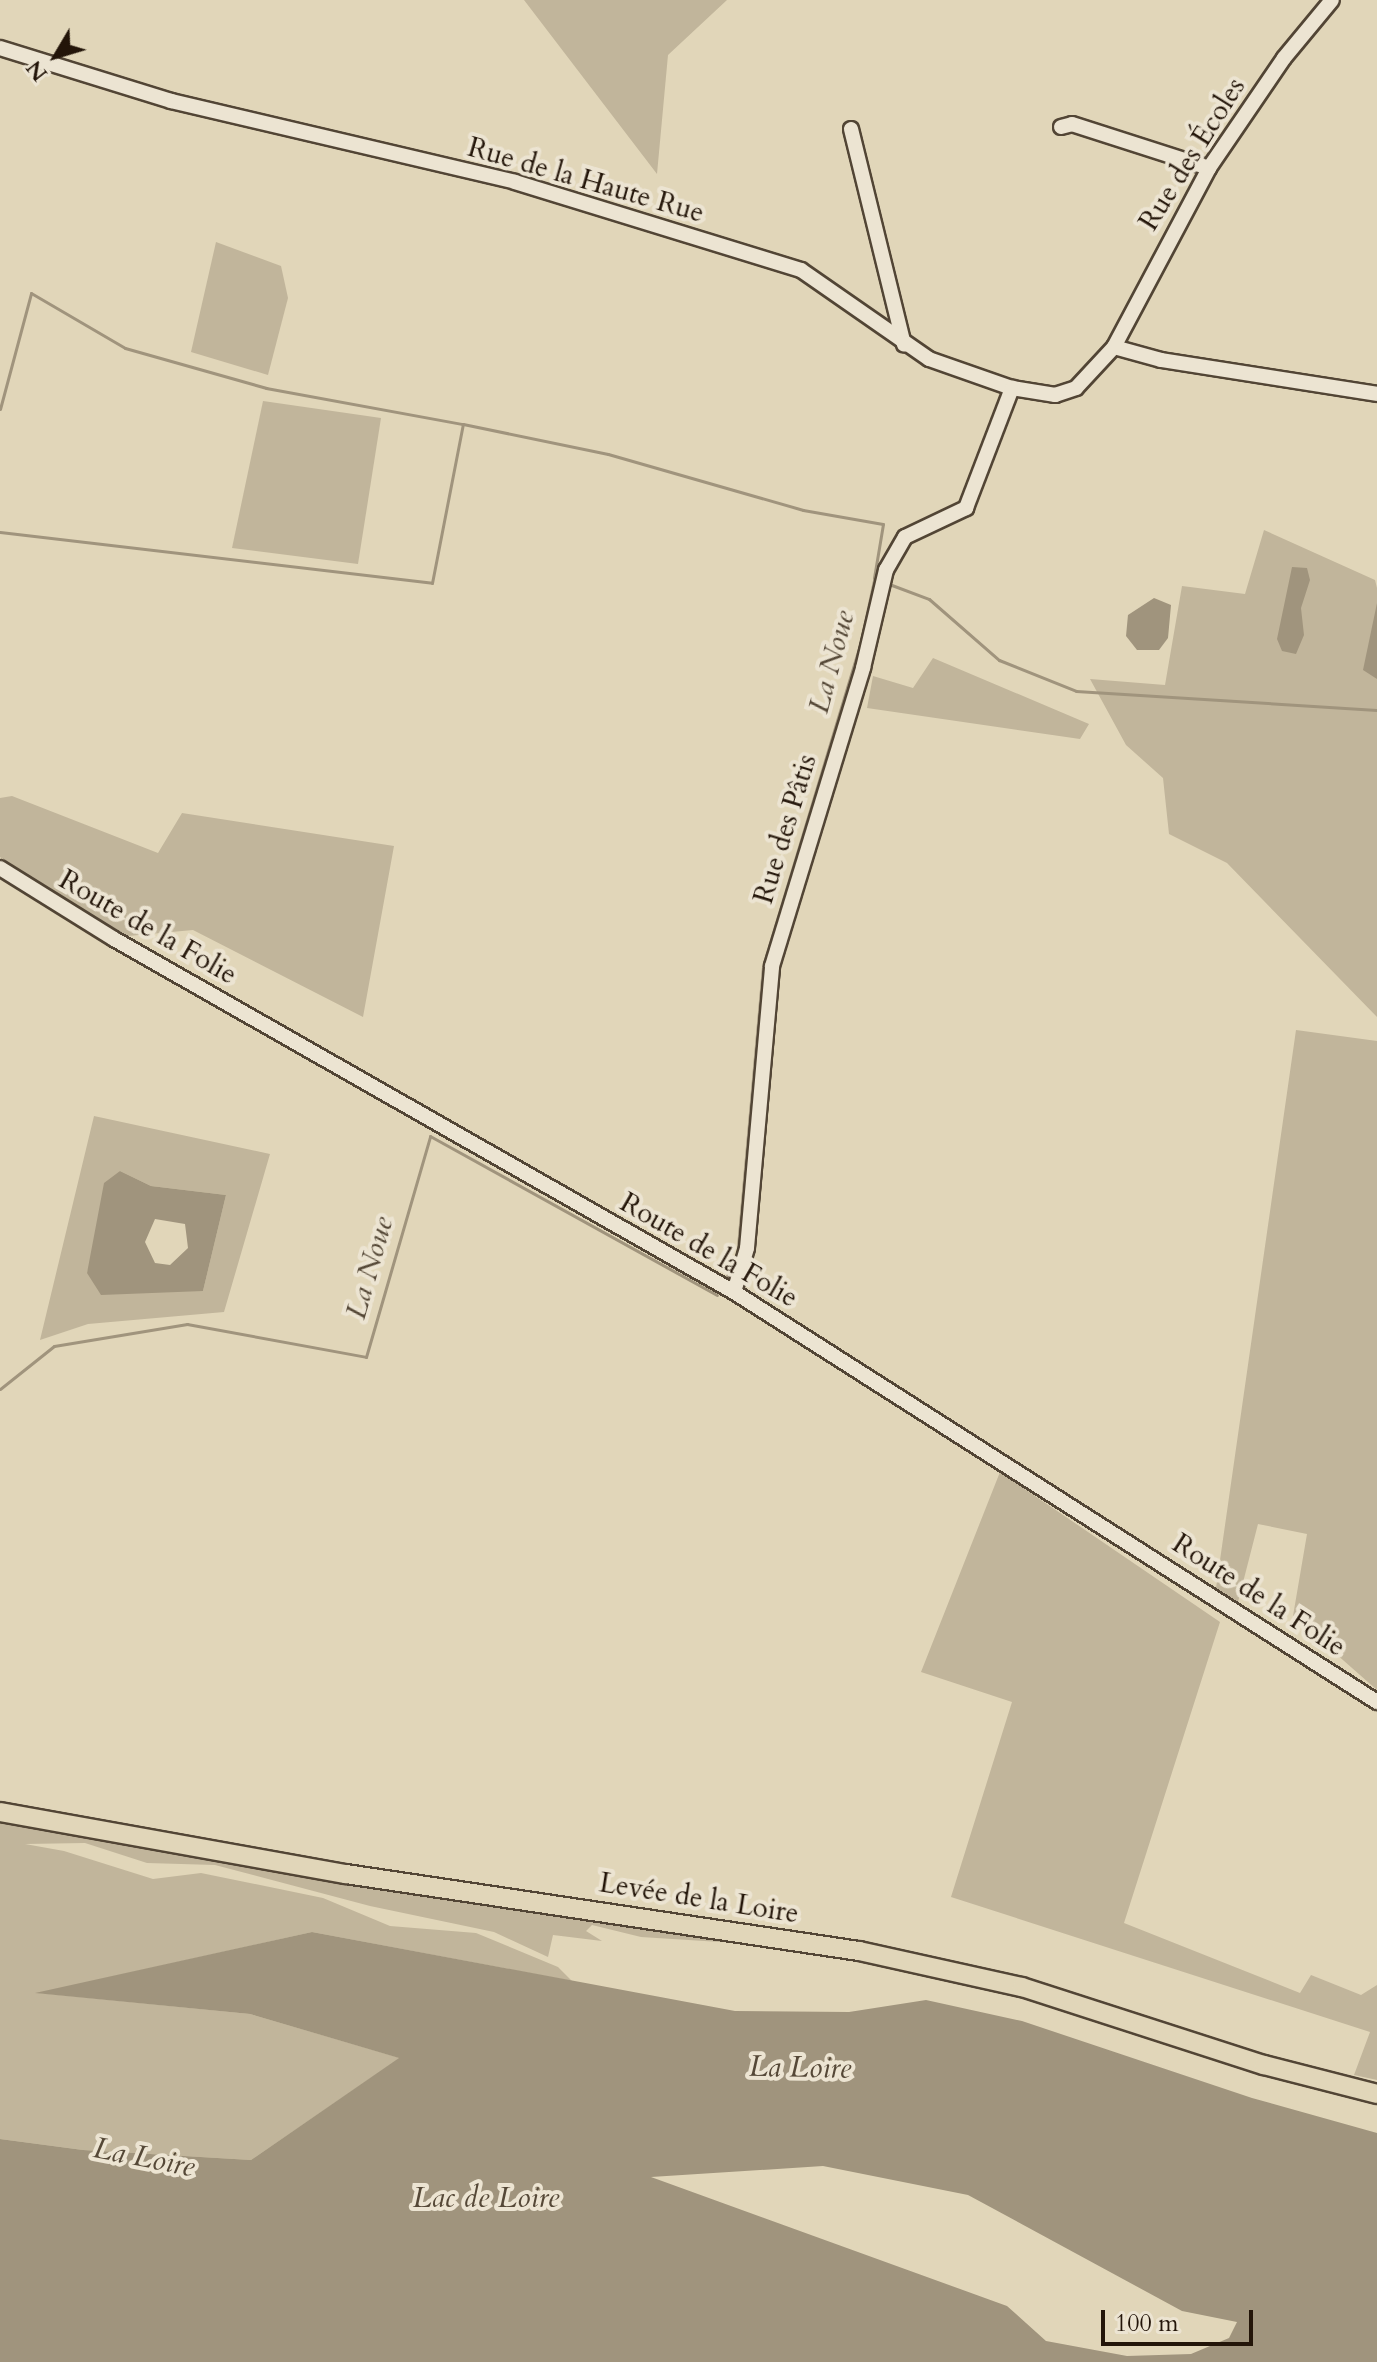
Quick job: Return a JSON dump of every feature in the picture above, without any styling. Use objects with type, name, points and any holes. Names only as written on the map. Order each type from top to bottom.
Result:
[{"type":"main road","name":"Levée de la Loire","points":[[0,1812],[346,1874],[859,1951],[1022,1987],[1264,2065],[1377,2094]]},
{"type":"street","name":"Rue des Écoles","points":[[1114,347],[1209,168],[1284,58],[1332,0]]},
{"type":"street","name":"Rue de la Haute Rue","points":[[0,48],[171,101],[515,182],[801,270],[904,345],[947,367],[1012,388],[1067,394],[1114,347]]},
{"type":"street","points":[[1061,127],[1072,124],[1209,168]]},
{"type":"street","points":[[851,129],[904,345]]},
{"type":"street","points":[[1114,347],[1161,360],[1377,394]]},
{"type":"street","name":"Rue des Pâtis","points":[[734,1292],[747,1248],[772,966],[863,668],[886,570],[913,527],[953,518],[966,508],[1012,388]]},
{"type":"street","name":"Route de la Folie","points":[[0,868],[114,939],[734,1292],[1377,1702]]},
{"type":"shaded area","points":[[524,0],[727,0],[668,55],[657,174]]},
{"type":"shaded area","points":[[216,242],[281,266],[288,298],[268,375],[191,352]]},
{"type":"shaded area","points":[[263,401],[381,418],[358,564],[232,548]]},
{"type":"shaded area","points":[[1264,530],[1375,580],[1377,588],[1377,1017],[1227,863],[1169,834],[1163,778],[1126,745],[1090,679],[1165,685],[1182,586],[1245,594]]},
{"type":"shaded area","points":[[933,658],[1089,724],[1080,739],[867,708],[873,676],[913,688]]},
{"type":"shaded area","points":[[12,796],[158,853],[182,813],[394,846],[363,1017],[193,930],[128,936],[59,896],[0,857],[0,798]]},
{"type":"shaded area","points":[[1296,1030],[1377,1041],[1377,1690],[1293,1616],[1307,1534],[1258,1524],[1238,1602],[1216,1588]]},
{"type":"shaded area","points":[[94,1116],[270,1154],[224,1312],[88,1324],[40,1340]],"holes":[[[120,1171],[151,1186],[226,1195],[203,1291],[87,1273]]]},
{"type":"shaded area","points":[[1000,1472],[1220,1622],[1124,1923],[1300,1993],[1311,1975],[1361,1995],[1377,1985],[1377,2080],[1354,2075],[1370,2032],[951,1897],[1012,1702],[921,1672]]},
{"type":"shaded area","points":[[0,1817],[414,1893],[725,1937],[720,1942],[641,1937],[592,1925],[586,1931],[602,1941],[553,1935],[548,1957],[494,1932],[370,1906],[215,1865],[147,1863],[85,1843],[25,1844],[64,1851],[153,1879],[201,1873],[323,1898],[390,1926],[476,1933],[558,1967],[572,1981],[312,1932],[39,1993],[250,2014],[400,2058],[251,2160],[83,2150],[0,2139]]},
{"type":"water","points":[[1292,567],[1307,568],[1310,580],[1301,608],[1304,635],[1296,654],[1282,651],[1277,639]]},
{"type":"water","points":[[1154,598],[1171,605],[1168,638],[1159,650],[1137,650],[1126,636],[1128,615]]},
{"type":"water","points":[[1377,603],[1377,679],[1363,670]]},
{"type":"water","points":[[120,1171],[151,1186],[226,1195],[203,1291],[101,1295],[87,1273],[104,1183]],"holes":[[[155,1219],[185,1224],[188,1248],[170,1265],[155,1263],[145,1242]]]},
{"type":"water","name":"Lac de Loire","points":[[312,1932],[735,2011],[849,2012],[926,2000],[1022,2021],[1252,2098],[1377,2133],[1377,2362],[0,2362],[0,2139],[83,2150],[251,2160],[399,2058],[250,2014],[35,1993]],"holes":[[[823,2166],[968,2195],[1182,2311],[1237,2322],[1229,2338],[1191,2354],[1127,2356],[1046,2341],[1007,2306],[651,2177]]]},
{"type":"waterway","points":[[0,409],[31,293],[125,348],[266,388],[463,424]]},
{"type":"waterway","points":[[0,532],[432,583],[463,424],[608,454],[803,510],[883,524],[874,578]]},
{"type":"waterway","name":"La Noue","points":[[727,1276],[737,1258],[763,966],[860,645],[874,580],[878,581]]},
{"type":"waterway","name":"La Noue","points":[[889,584],[929,599],[999,660],[1076,691],[1377,710]]},
{"type":"waterway","name":"La Noue","points":[[0,1389],[54,1346],[187,1324],[366,1357],[430,1136],[717,1295]]},
{"type":"water label","name":"La Loire","points":[[800,2068]]},
{"type":"water label","name":"La Loire","points":[[144,2158]]}]
